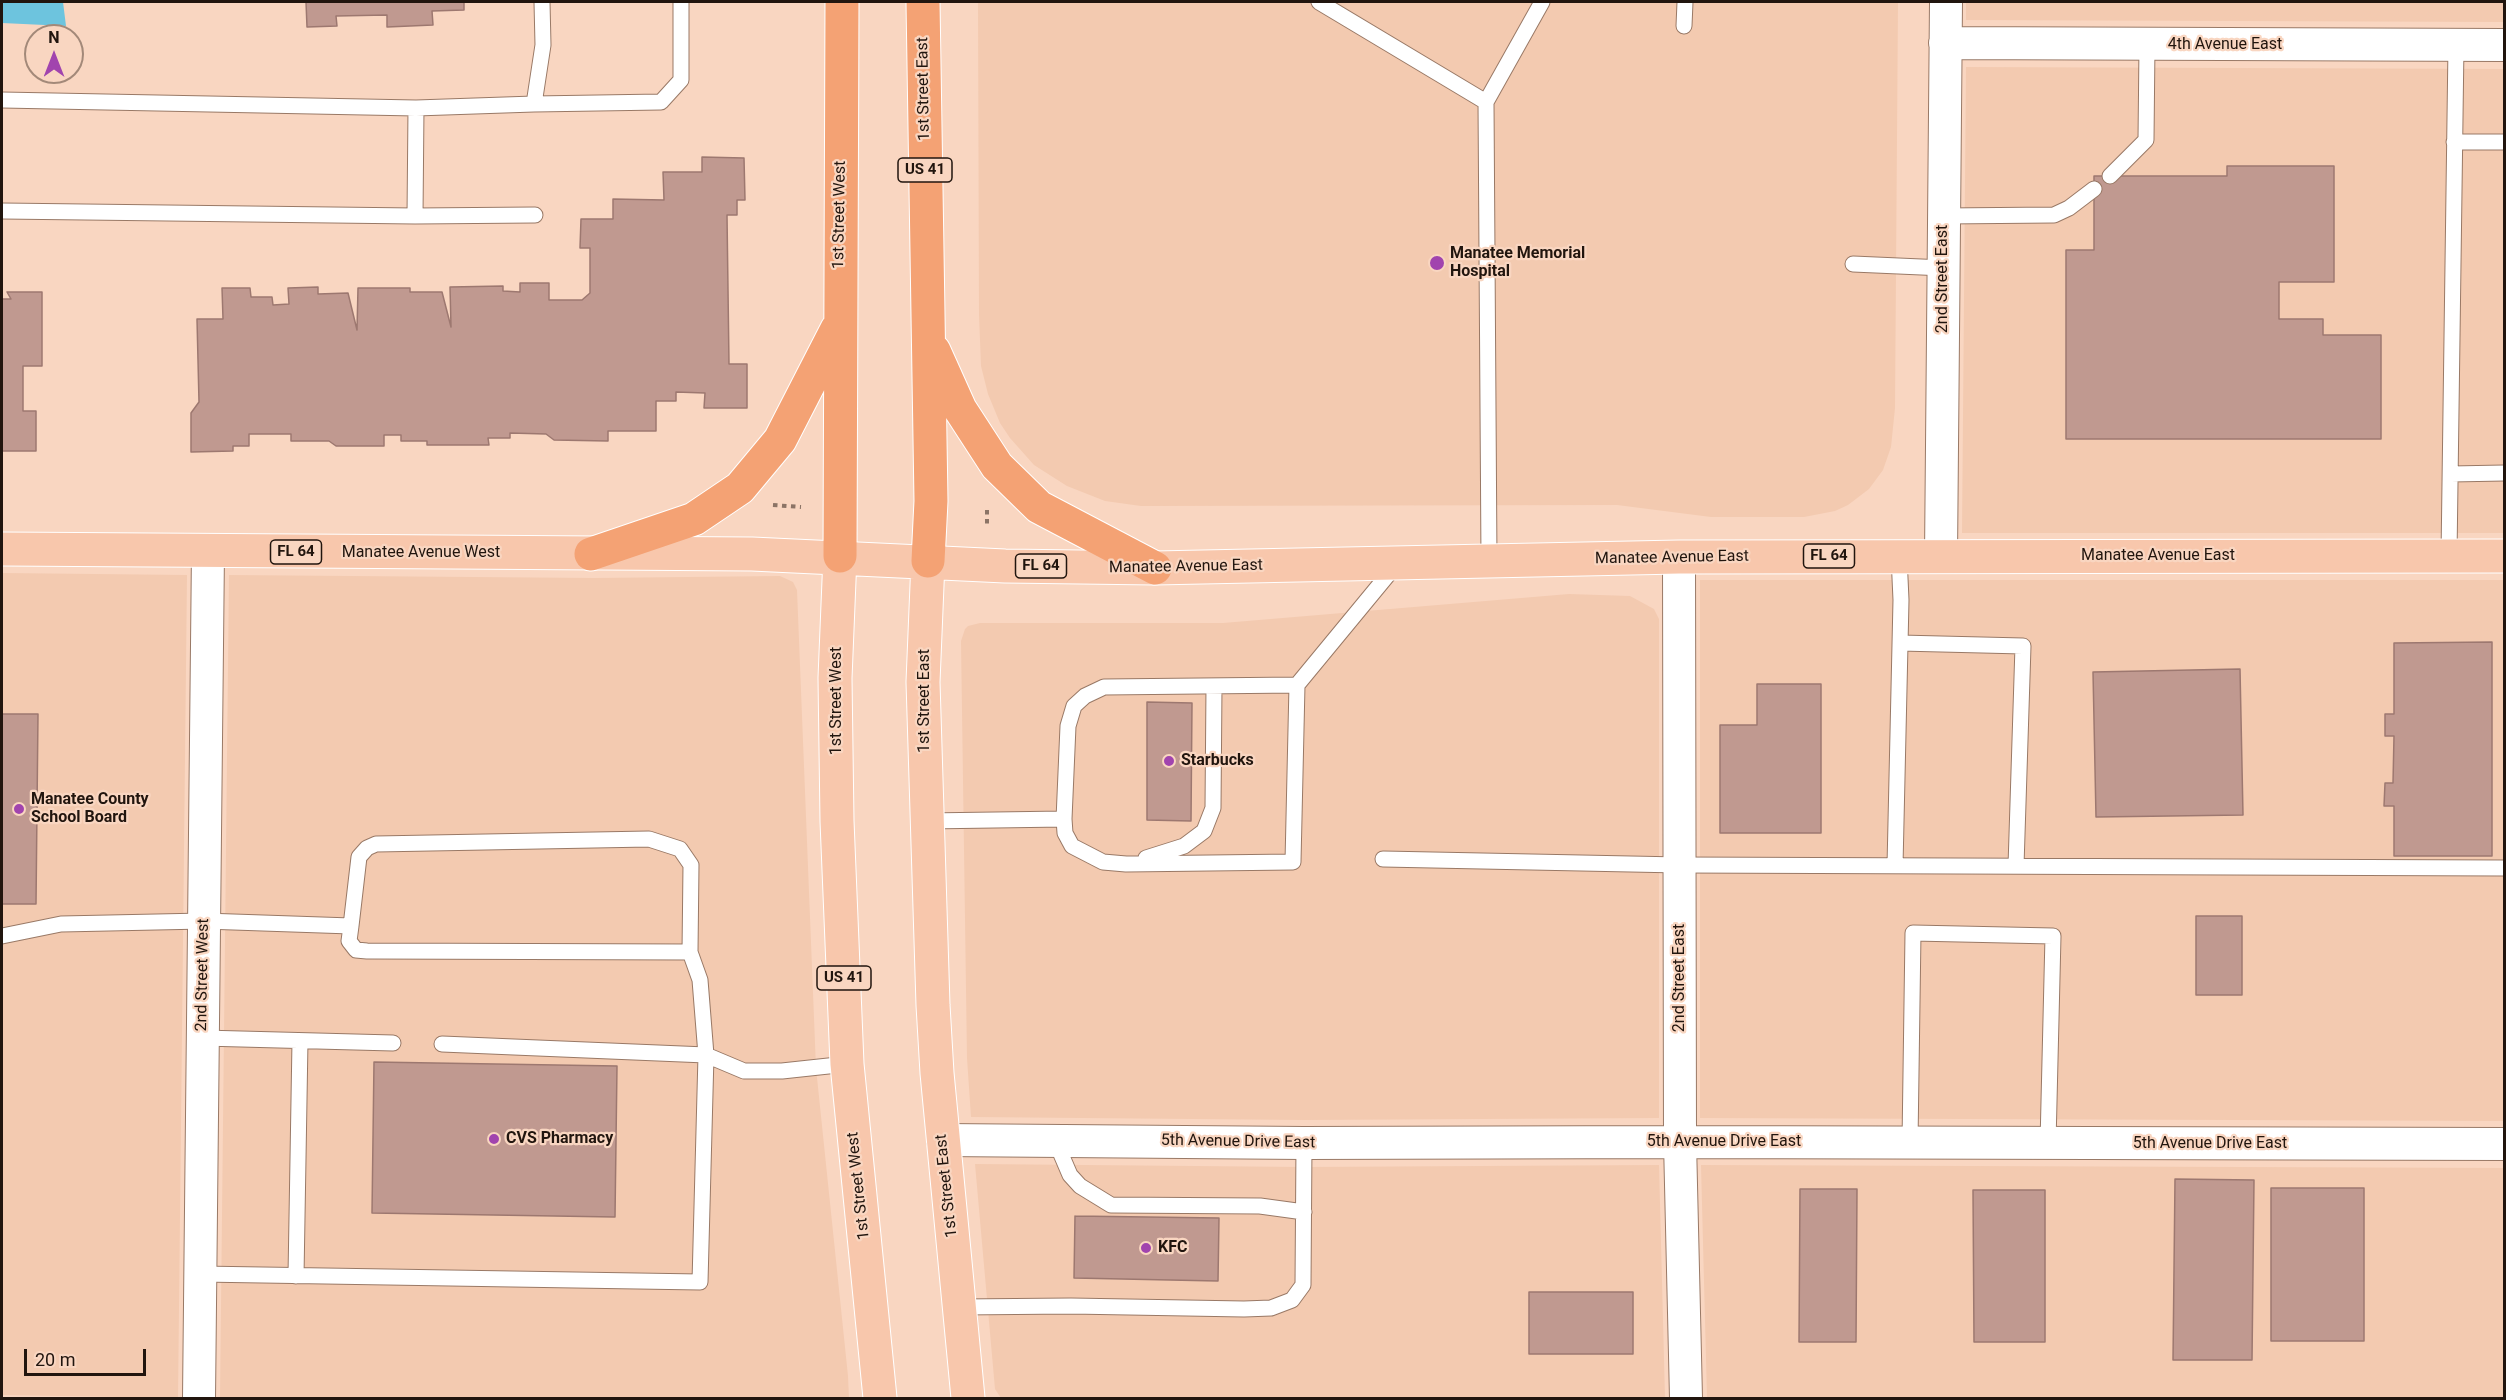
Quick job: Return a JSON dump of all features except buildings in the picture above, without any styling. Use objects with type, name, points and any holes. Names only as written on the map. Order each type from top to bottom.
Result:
[{"type":"highway","name":"1st Street West","points":[[840,556],[839,325],[842,2]]},
{"type":"highway","name":"1st Street East","points":[[923,2],[931,501],[928,561]]},
{"type":"highway","points":[[591,554],[694,519],[740,488],[780,440],[839,325]]},
{"type":"highway","points":[[928,339],[960,409],[996,466],[1039,507],[1155,568]]},
{"type":"main road","name":"Manatee Avenue West","points":[[2,549],[840,556]]},
{"type":"main road","name":"Manatee Avenue East","points":[[840,556],[1005,566],[1155,568],[1679,557],[2505,556]]},
{"type":"main road","name":"1st Street West","points":[[840,556],[836,678],[837,821],[848,1064],[880,1398]]},
{"type":"main road","name":"1st Street East","points":[[928,561],[923,682],[933,1005],[943,1140],[968,1398]]},
{"type":"street","name":"2nd Street East","points":[[1941,556],[1946,2]]},
{"type":"street","name":"4th Avenue East","points":[[1945,43],[2505,45]]},
{"type":"street","name":"2nd Street West","points":[[199,1398],[208,552]]},
{"type":"street","name":"2nd Street East","points":[[1679,557],[1680,1142],[1686,1398]]},
{"type":"street","name":"5th Avenue Drive East","points":[[943,1140],[1304,1143],[2505,1144]]},
{"type":"lane","points":[[534,104],[543,45],[542,2]]},
{"type":"lane","points":[[2,100],[416,108],[661,102],[681,80],[681,2]]},
{"type":"lane","points":[[1319,2],[1486,102]]},
{"type":"lane","points":[[1489,561],[1486,102],[1542,2]]},
{"type":"lane","points":[[1684,26],[1685,2]]},
{"type":"lane","points":[[2110,176],[2146,140],[2147,45]]},
{"type":"lane","points":[[2449,556],[2456,45]]},
{"type":"lane","points":[[415,216],[416,108]]},
{"type":"lane","points":[[2454,142],[2505,142]]},
{"type":"lane","points":[[1944,216],[2054,215],[2069,208],[2094,189]]},
{"type":"lane","points":[[2,211],[415,216],[535,214]]},
{"type":"lane","points":[[1852,264],[1944,268]]},
{"type":"lane","points":[[2451,474],[2505,473]]},
{"type":"lane","points":[[1895,866],[1900,644],[1899,556]]},
{"type":"lane","points":[[1297,685],[1104,687],[1084,696],[1074,706],[1068,726],[1064,819],[1065,833],[1072,846],[1103,862],[1126,864],[1293,862],[1297,685],[1398,563]]},
{"type":"lane","points":[[1900,644],[2023,646],[2016,866]]},
{"type":"lane","points":[[1126,864],[1184,846],[1204,831],[1213,808],[1214,686]]},
{"type":"lane","points":[[926,821],[1064,819]]},
{"type":"lane","points":[[200,1274],[700,1282],[706,1055],[700,980],[690,952],[691,865],[680,849],[649,839],[376,843],[367,848],[359,857],[349,941],[356,950],[690,952]]},
{"type":"lane","points":[[1383,859],[1680,865],[2505,868]]},
{"type":"lane","points":[[2,936],[61,924],[204,921],[351,926]]},
{"type":"lane","points":[[1910,1142],[1913,933],[2053,936],[2048,1143]]},
{"type":"lane","points":[[203,1038],[393,1043]]},
{"type":"lane","points":[[296,1276],[300,1041]]},
{"type":"lane","points":[[442,1044],[706,1055],[744,1071],[782,1071],[848,1064]]},
{"type":"lane","points":[[1055,1140],[1070,1175],[1080,1186],[1111,1205],[1260,1206],[1304,1212]]},
{"type":"lane","points":[[960,1307],[1271,1308],[1292,1300],[1303,1285],[1304,1143]]},
{"type":"shaded area","name":"Manatee Memorial Hospital","points":[[978,2],[1898,2],[1895,408],[1891,447],[1883,470],[1869,489],[1848,505],[1835,511],[1804,517],[1711,517],[1617,505],[1141,506],[1105,501],[1067,486],[1034,465],[1010,438],[1000,423],[988,394],[981,366]]},
{"type":"shaded area","points":[[1966,2],[2504,2],[2504,22],[1966,20]]},
{"type":"shaded area","points":[[1966,67],[2504,69],[2504,533],[1962,533]]},
{"type":"shaded area","points":[[2,573],[187,575],[178,1398],[2,1395]]},
{"type":"shaded area","points":[[229,575],[595,578],[780,576],[793,582],[797,590],[816,1068],[849,1398],[220,1398]]},
{"type":"shaded area","points":[[1700,580],[2504,580],[2504,1121],[1700,1118]]},
{"type":"shaded area","points":[[1569,594],[1630,596],[1654,609],[1659,619],[1659,1118],[1304,1120],[971,1117],[967,1058],[961,641],[968,626],[980,623],[1223,623]]},
{"type":"shaded area","points":[[975,1164],[1304,1167],[1659,1165],[1665,1398],[1001,1398],[995,1389]]},
{"type":"shaded area","points":[[1701,1165],[2504,1168],[2504,1398],[1707,1398]]},
{"type":"water","points":[[2,2],[63,2],[66,24],[2,23]]},
{"type":"place","name":"Manatee Memorial Hospital","points":[[1437,263]]},
{"type":"place","name":"Starbucks","points":[[1169,761]]},
{"type":"place","name":"Manatee County School Board","points":[[19,809]]},
{"type":"place","name":"CVS Pharmacy","points":[[494,1139]]},
{"type":"place","name":"KFC","points":[[1146,1248]]}]
